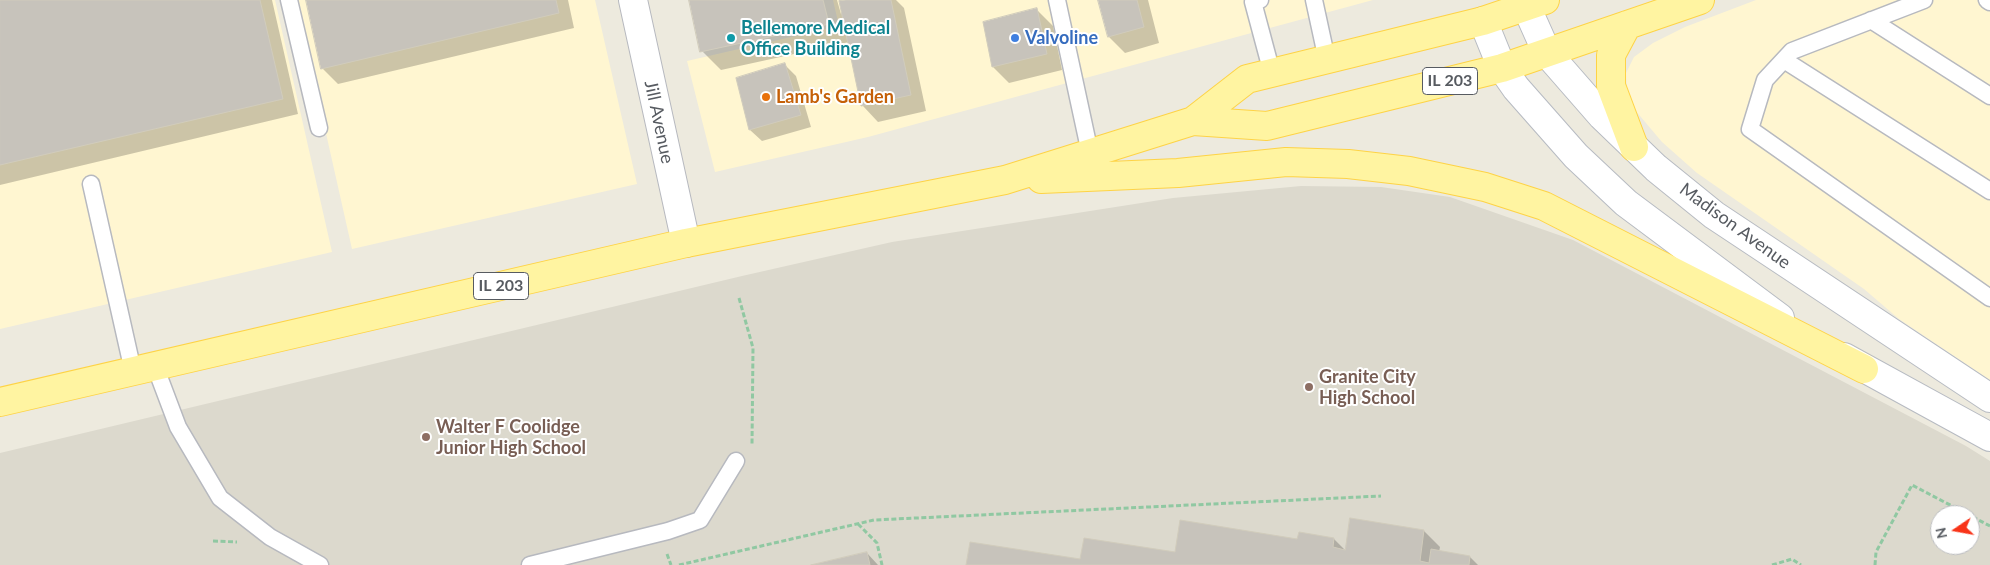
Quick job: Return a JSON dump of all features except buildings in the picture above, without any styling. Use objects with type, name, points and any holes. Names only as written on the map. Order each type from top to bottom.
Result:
[{"type":"main road","name":"Jill Avenue","points":[[633,0],[686,243]]},
{"type":"main road","name":"IL 203","points":[[1193,121],[1267,126],[1502,68],[1700,0]]},
{"type":"main road","name":"IL 203","points":[[0,402],[686,243],[1004,180],[1193,121],[1248,79],[1483,22],[1532,2]]},
{"type":"main road","name":"Madison Avenue","points":[[1532,2],[1547,52],[1602,116],[1656,168],[1714,215],[1990,398]]},
{"type":"main road","points":[[1483,22],[1502,68],[1516,88],[1576,156],[1626,203],[1786,322],[1864,368],[1990,437]]},
{"type":"main road","points":[[1627,25],[1611,55],[1611,86],[1634,146]]},
{"type":"main road","points":[[1004,180],[1178,173],[1286,162],[1348,164],[1409,171],[1485,187],[1544,206],[1864,368]]},
{"type":"lane","points":[[289,0],[319,128]]},
{"type":"lane","points":[[1057,0],[1090,153]]},
{"type":"lane","points":[[1314,0],[1327,60]]},
{"type":"lane","points":[[1924,0],[1792,51],[1765,80],[1750,129],[1990,298]]},
{"type":"lane","points":[[1256,1],[1272,73]]},
{"type":"lane","points":[[1871,20],[1990,96]]},
{"type":"lane","points":[[1784,60],[1990,191]]},
{"type":"lane","points":[[91,184],[144,368],[220,498],[270,536],[320,565]]},
{"type":"lane","points":[[530,565],[668,531],[700,520],[736,461]]},
{"type":"path","points":[[1875,565],[1876,552],[1912,485],[1990,526]]},
{"type":"path","points":[[679,565],[874,520],[1381,496]]},
{"type":"path","points":[[858,524],[877,542],[882,565]]},
{"type":"path","points":[[1772,565],[1792,559],[1801,565]]},
{"type":"shaded area","points":[[0,0],[275,0],[332,252],[0,329]]},
{"type":"shaded area","points":[[296,0],[595,0],[637,184],[352,249]]},
{"type":"shaded area","points":[[833,0],[1373,0],[868,137],[715,172],[687,61],[839,26]]},
{"type":"shaded area","points":[[1756,0],[1990,0],[1990,380],[1899,319],[1864,289],[1697,173],[1662,142],[1635,110],[1627,91],[1626,73],[1634,57],[1653,43],[1685,27]]},
{"type":"shaded area","name":"Granite City High School","points":[[1301,186],[1381,187],[1450,197],[1573,240],[1966,446],[1990,461],[1990,565],[0,565],[0,453],[892,242],[1173,198]]},
{"type":"place","name":"Bellemore Medical Office Building","points":[[731,38]]},
{"type":"place","name":"Valvoline","points":[[1015,38]]},
{"type":"place","name":"Lamb's Garden","points":[[766,97]]},
{"type":"place","name":"Granite City High School","points":[[1309,387]]},
{"type":"place","name":"Walter F Coolidge Junior High School","points":[[426,437]]}]
